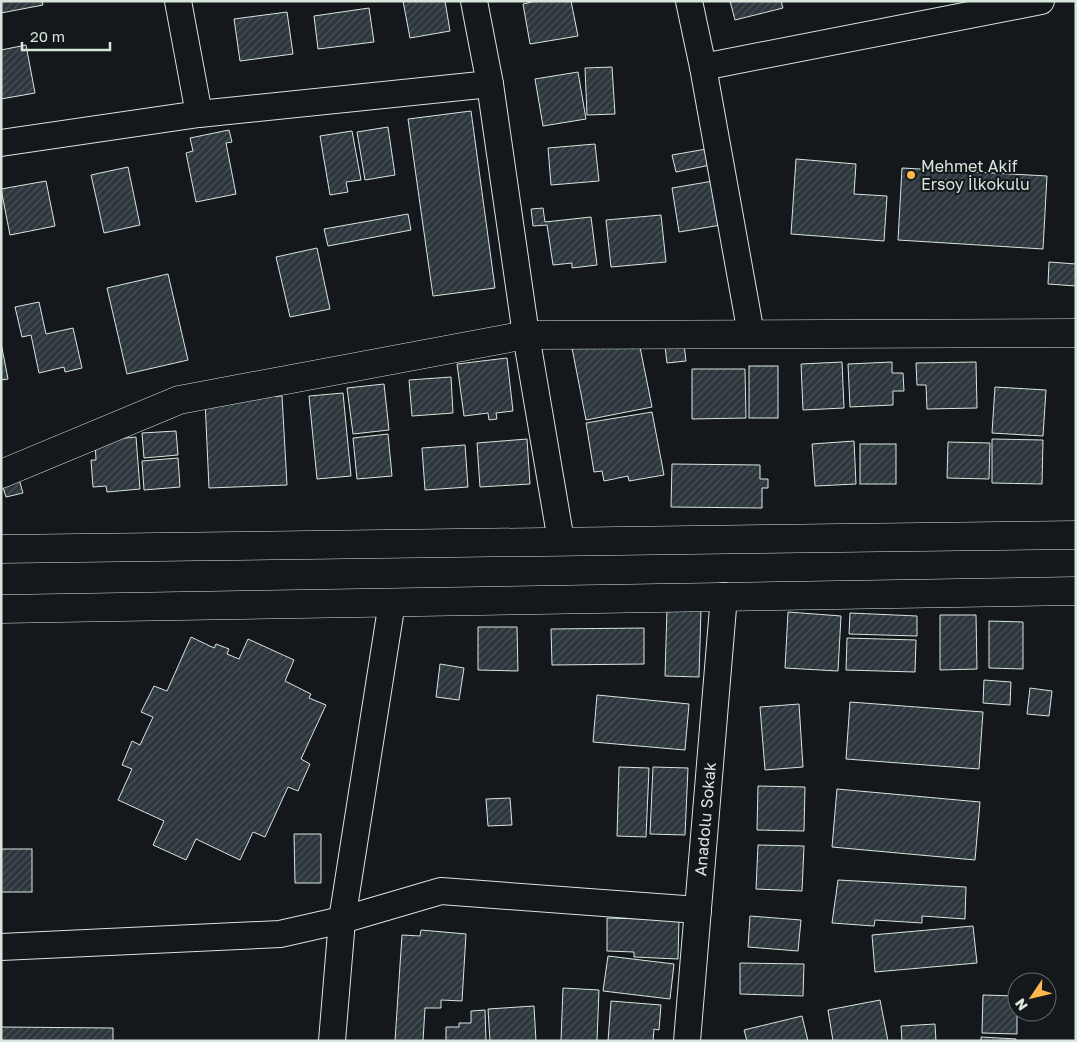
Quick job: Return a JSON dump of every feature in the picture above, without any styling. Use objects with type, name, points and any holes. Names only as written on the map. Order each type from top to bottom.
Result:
[{"type":"main road","points":[[1,474],[179,400],[526,335],[1076,333]]},
{"type":"main road","points":[[1,549],[1076,535]]},
{"type":"main road","points":[[1,609],[1076,591]]},
{"type":"street","points":[[178,1],[199,114]]},
{"type":"street","points":[[474,1],[490,84],[526,335],[561,542]]},
{"type":"street","points":[[689,1],[703,67],[751,334]]},
{"type":"street","points":[[703,67],[1041,1]]},
{"type":"street","points":[[1,143],[199,114],[490,84]]},
{"type":"street","name":"Anadolu Sokak","points":[[687,1041],[724,596]]},
{"type":"street","points":[[332,1041],[342,920],[392,602]]},
{"type":"street","points":[[1,947],[280,934],[342,920],[441,891],[698,910]]},
{"type":"building","points":[[1,1],[42,1],[43,5],[1,13]]},
{"type":"building","points":[[403,1],[445,1],[450,31],[410,38]]},
{"type":"building","points":[[536,1],[571,1],[578,36],[530,44],[523,4]]},
{"type":"building","points":[[730,1],[781,1],[783,8],[735,20]]},
{"type":"building","points":[[369,8],[374,42],[318,49],[314,16]]},
{"type":"building","points":[[287,12],[293,54],[240,61],[234,19]]},
{"type":"building","points":[[26,45],[35,93],[1,99],[1,50]]},
{"type":"building","points":[[612,67],[615,114],[587,115],[585,68]]},
{"type":"building","points":[[578,72],[586,119],[543,126],[535,79]]},
{"type":"building","points":[[471,111],[495,288],[433,296],[408,119]]},
{"type":"building","points":[[388,127],[395,175],[365,180],[357,132]]},
{"type":"building","points":[[229,130],[232,142],[226,143],[236,194],[196,202],[186,153],[193,151],[190,138]]},
{"type":"building","points":[[352,131],[361,180],[346,182],[348,192],[330,195],[320,136]]},
{"type":"building","points":[[595,144],[599,181],[551,185],[548,148]]},
{"type":"building","points":[[712,148],[715,164],[676,172],[672,155]]},
{"type":"building","points":[[796,159],[856,164],[854,194],[887,196],[884,241],[791,234]]},
{"type":"building","points":[[128,167],[140,225],[104,233],[91,175]]},
{"type":"building","points":[[902,168],[1047,176],[1043,249],[898,240]]},
{"type":"building","points":[[719,180],[727,224],[679,232],[672,188]]},
{"type":"building","points":[[46,181],[55,226],[10,235],[1,189]]},
{"type":"building","points":[[543,208],[545,222],[591,217],[597,265],[572,268],[572,263],[553,265],[547,225],[533,226],[531,209]]},
{"type":"building","points":[[408,214],[411,230],[328,246],[324,229]]},
{"type":"building","points":[[661,215],[666,262],[611,267],[606,220]]},
{"type":"building","points":[[317,248],[330,309],[290,317],[276,257]]},
{"type":"building","points":[[1049,262],[1076,264],[1076,286],[1048,284]]},
{"type":"building","points":[[168,274],[188,360],[127,374],[107,288]]},
{"type":"building","points":[[39,302],[46,334],[73,328],[82,368],[65,372],[64,367],[39,373],[31,335],[22,337],[15,307]]},
{"type":"building","points":[[683,336],[686,361],[667,363],[664,338]]},
{"type":"building","points":[[639,342],[652,407],[586,420],[572,348]]},
{"type":"building","points":[[1,343],[8,379],[1,380]]},
{"type":"building","points":[[507,358],[513,411],[496,413],[497,419],[489,420],[488,413],[464,416],[457,364]]},
{"type":"building","points":[[842,362],[844,408],[803,410],[801,364]]},
{"type":"building","points":[[892,362],[892,373],[903,373],[904,391],[893,391],[893,405],[850,407],[848,364]]},
{"type":"building","points":[[976,362],[977,408],[927,409],[926,385],[917,385],[916,363]]},
{"type":"building","points":[[749,366],[778,366],[778,418],[749,418]]},
{"type":"building","points":[[692,369],[745,369],[746,418],[692,419]]},
{"type":"building","points":[[451,377],[453,413],[412,416],[409,380]]},
{"type":"building","points":[[384,384],[389,430],[353,434],[347,388]]},
{"type":"building","points":[[995,387],[1046,390],[1043,436],[992,433]]},
{"type":"building","points":[[343,393],[351,476],[317,479],[309,396]]},
{"type":"building","points":[[282,396],[287,485],[209,488],[205,400]]},
{"type":"building","points":[[652,412],[664,475],[629,481],[628,476],[604,481],[602,471],[594,472],[586,423]]},
{"type":"building","points":[[176,431],[178,455],[144,458],[142,433]]},
{"type":"building","points":[[388,434],[392,476],[357,479],[353,438]]},
{"type":"building","points":[[136,437],[140,489],[107,492],[106,486],[93,487],[91,460],[96,460],[95,441]]},
{"type":"building","points":[[527,439],[530,484],[480,487],[477,443]]},
{"type":"building","points":[[992,439],[1043,440],[1042,484],[992,483]]},
{"type":"building","points":[[854,441],[856,484],[815,486],[812,444]]},
{"type":"building","points":[[948,442],[990,443],[989,479],[947,478]]},
{"type":"building","points":[[860,444],[896,444],[896,484],[860,484]]},
{"type":"building","points":[[465,445],[468,487],[425,490],[422,448]]},
{"type":"building","points":[[178,458],[180,487],[144,490],[142,461]]},
{"type":"building","points":[[672,464],[760,465],[760,479],[768,479],[768,488],[762,488],[762,508],[671,507]]},
{"type":"building","points":[[17,472],[23,493],[6,497],[1,481]]},
{"type":"building","points":[[667,608],[701,609],[699,677],[665,676]]},
{"type":"building","points":[[788,612],[841,616],[838,671],[785,668]]},
{"type":"building","points":[[850,613],[917,616],[917,636],[849,634]]},
{"type":"building","points":[[940,615],[976,615],[977,669],[940,670]]},
{"type":"building","points":[[989,621],[1023,622],[1023,669],[989,668]]},
{"type":"building","points":[[478,627],[517,627],[518,671],[478,670]]},
{"type":"building","points":[[644,628],[644,664],[552,665],[551,629]]},
{"type":"building","points":[[191,637],[214,648],[216,644],[229,649],[227,654],[239,659],[248,639],[294,660],[285,681],[311,694],[309,698],[326,705],[301,759],[310,764],[298,791],[288,787],[265,837],[253,832],[240,860],[196,839],[186,860],[153,845],[164,821],[118,800],[132,769],[122,765],[132,741],[140,745],[153,717],[141,712],[154,686],[167,691]]},
{"type":"building","points":[[847,638],[916,640],[915,672],[846,670]]},
{"type":"building","points":[[440,664],[464,668],[459,700],[436,697]]},
{"type":"building","points":[[984,680],[1011,682],[1010,705],[983,703]]},
{"type":"building","points":[[1030,688],[1052,691],[1049,716],[1027,714]]},
{"type":"building","points":[[597,695],[689,704],[685,750],[593,742]]},
{"type":"building","points":[[850,702],[983,712],[979,769],[846,759]]},
{"type":"building","points":[[799,704],[803,767],[765,770],[760,707]]},
{"type":"building","points":[[619,767],[649,768],[646,837],[617,836]]},
{"type":"building","points":[[653,767],[688,768],[685,835],[650,834]]},
{"type":"building","points":[[758,786],[805,787],[804,831],[757,830]]},
{"type":"building","points":[[837,789],[980,802],[975,860],[832,847]]},
{"type":"building","points":[[510,798],[512,825],[488,826],[486,799]]},
{"type":"building","points":[[294,834],[321,834],[321,883],[295,883]]},
{"type":"building","points":[[758,845],[804,846],[802,891],[756,889]]},
{"type":"building","points":[[1,849],[32,849],[32,892],[1,892]]},
{"type":"building","points":[[838,880],[966,887],[965,919],[922,916],[922,923],[875,920],[874,926],[832,923]]},
{"type":"building","points":[[750,916],[801,920],[798,951],[748,947]]},
{"type":"building","points":[[607,918],[679,920],[678,959],[634,957],[634,952],[607,951]]},
{"type":"building","points":[[973,926],[977,963],[875,972],[872,935]]},
{"type":"building","points":[[421,930],[466,934],[462,1001],[441,1000],[441,1008],[425,1008],[423,1041],[395,1041],[402,935],[420,936]]},
{"type":"building","points":[[608,956],[674,964],[670,999],[603,991]]},
{"type":"building","points":[[740,963],[804,964],[803,996],[740,994]]},
{"type":"building","points":[[563,988],[599,990],[597,1041],[561,1041]]},
{"type":"building","points":[[983,995],[1007,996],[1007,1022],[1017,1022],[1017,1034],[982,1033]]},
{"type":"building","points":[[880,1000],[888,1041],[833,1041],[828,1010]]},
{"type":"building","points":[[611,1001],[661,1005],[659,1030],[654,1029],[653,1041],[608,1041]]},
{"type":"building","points":[[534,1006],[536,1041],[490,1041],[488,1009]]},
{"type":"building","points":[[485,1010],[486,1041],[446,1041],[446,1027],[459,1027],[459,1023],[471,1023],[471,1011]]},
{"type":"building","points":[[802,1016],[808,1041],[747,1041],[744,1030]]},
{"type":"building","points":[[935,1024],[936,1041],[902,1041],[901,1026]]},
{"type":"building","points":[[1,1027],[113,1028],[113,1041],[1,1041]]},
{"type":"building","points":[[981,1037],[1016,1039],[1016,1041],[981,1041]]},
{"type":"place","name":"Mehmet Akif Ersoy İlkokulu","points":[[911,175]]}]
